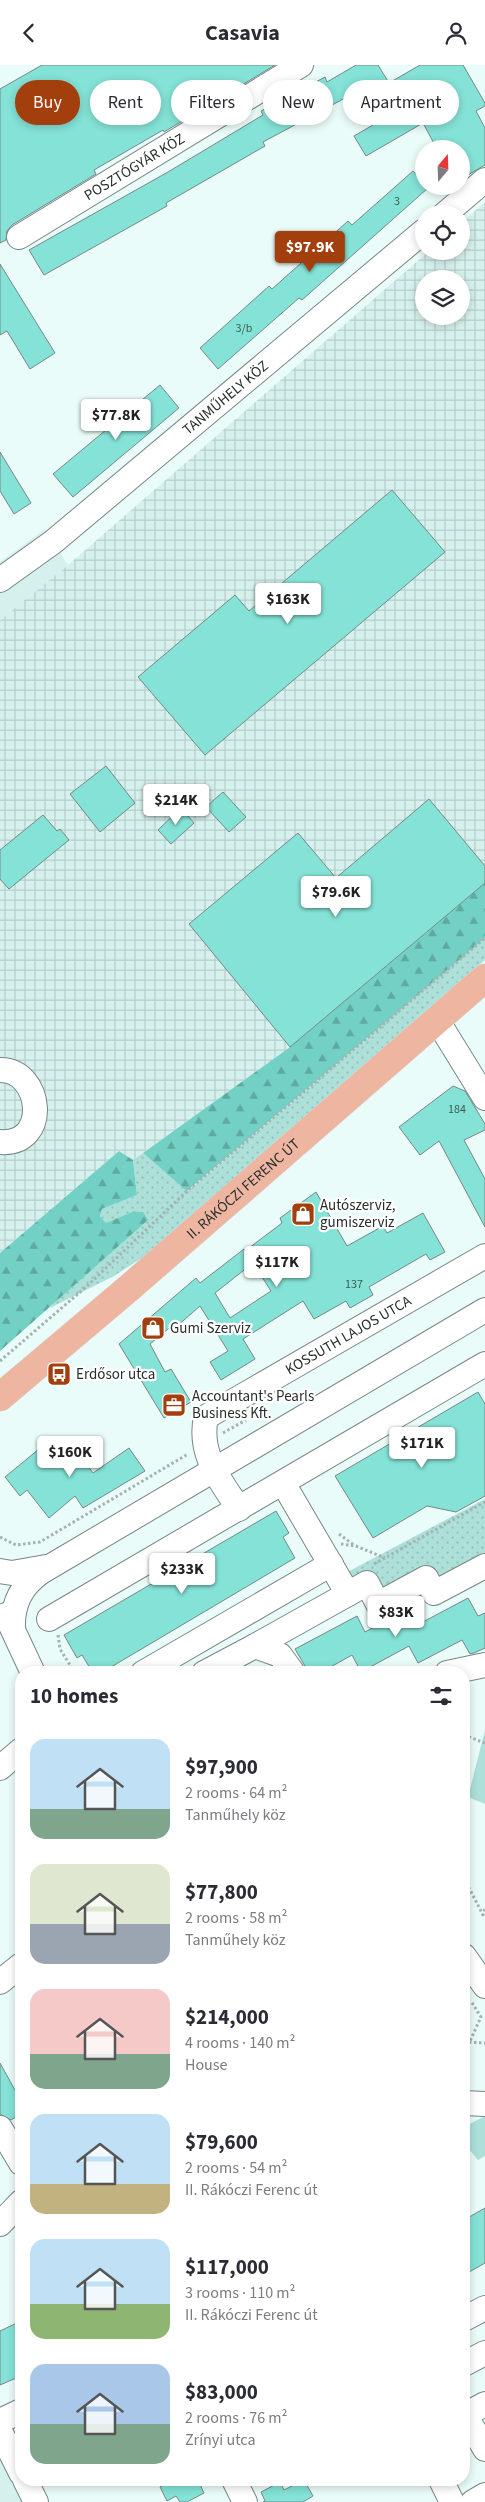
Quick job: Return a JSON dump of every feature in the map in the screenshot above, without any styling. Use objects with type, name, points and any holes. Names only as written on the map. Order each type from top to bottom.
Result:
[{"type":"main road","name":"II. RÁKÓCZI FERENC ÚT","points":[[0,1397],[485,978]]},
{"type":"street","name":"POSZTÓGYÁR KÖZ","points":[[19,237],[301,65]]},
{"type":"street","points":[[455,205],[485,180]]},
{"type":"street","name":"TANMŰHELY KÖZ","points":[[0,580],[53,542],[415,239]]},
{"type":"street","points":[[437,1020],[478,1071],[485,1098]]},
{"type":"street","points":[[0,1142],[11,1143],[24,1135],[32,1125],[36,1111],[34,1096],[25,1082],[1,1067]]},
{"type":"street","name":"KOSSUTH LAJOS UTCA","points":[[239,1509],[213,1469],[204,1445],[203,1431],[206,1417],[485,1256]]},
{"type":"street","points":[[13,1629],[14,1608],[22,1589],[32,1578],[485,1309]]},
{"type":"street","points":[[50,1619],[485,1364]]},
{"type":"street","points":[[283,1483],[326,1535],[331,1564],[348,1594]]},
{"type":"street","points":[[155,1666],[331,1564]]},
{"type":"street","points":[[217,1666],[367,1583],[378,1604],[426,1578],[434,1593],[485,1566]]},
{"type":"street","points":[[0,1571],[12,1573],[51,1567]]},
{"type":"street","points":[[0,1603],[30,1666]]},
{"type":"street","points":[[255,1646],[280,1655],[288,1666]]},
{"type":"street","points":[[470,1668],[485,1665]]},
{"type":"street","points":[[0,1768],[15,1755]]},
{"type":"street","points":[[470,1969],[476,1991]]},
{"type":"street","points":[[0,1983],[15,1970]]},
{"type":"street","points":[[470,2103],[485,2104]]},
{"type":"street","points":[[0,2128],[15,2153]]},
{"type":"street","points":[[0,2224],[15,2208]]},
{"type":"street","points":[[470,2316],[485,2308]]},
{"type":"street","points":[[470,2361],[485,2353]]},
{"type":"street","points":[[471,2410],[485,2449]]},
{"type":"street","points":[[0,2421],[15,2414]]},
{"type":"street","points":[[0,2431],[15,2461]]},
{"type":"street","points":[[28,2486],[36,2502]]},
{"type":"street","points":[[237,2486],[245,2502]]},
{"type":"street","points":[[444,2486],[452,2502]]},
{"type":"street","points":[[472,2502],[485,2495]]},
{"type":"path","points":[[0,1361],[86,1287],[187,1191],[485,938]]},
{"type":"path","points":[[0,1537],[16,1545],[40,1542],[204,1445]]},
{"type":"path","points":[[371,1566],[485,1502]]},
{"type":"path","points":[[326,1535],[340,1536],[356,1546]]},
{"type":"path","points":[[326,1535],[385,1558]]},
{"type":"path","points":[[470,1737],[485,1743]]},
{"type":"path","points":[[470,1889],[484,1916]]},
{"type":"path","points":[[484,1916],[485,1909]]},
{"type":"path","points":[[470,2040],[481,2017],[476,1991]]},
{"type":"path","points":[[470,2042],[485,2043]]},
{"type":"shaded area","points":[[485,202],[485,883],[290,1047],[133,1160],[119,1151],[0,1253],[0,620],[68,565],[419,260],[470,260],[470,215]]},
{"type":"shaded area","points":[[45,529],[68,565],[0,620],[0,562]]},
{"type":"shaded area","points":[[485,938],[485,960],[267,1149],[159,1247],[114,1276],[50,1308],[143,1212],[134,1211],[106,1223],[100,1216],[102,1209],[137,1195],[133,1160],[143,1153],[188,1191]]},
{"type":"shaded area","points":[[485,1499],[485,1557],[435,1584],[381,1598],[350,1588],[342,1575]]},
{"type":"shaded area","points":[[485,1730],[485,1804],[470,1798],[470,1789]]},
{"type":"shaded area","points":[[485,2116],[485,2156],[478,2160],[470,2150],[470,2124]]},
{"type":"shaded area","points":[[0,2448],[15,2479],[15,2486],[18,2486],[26,2502],[0,2502]]},
{"type":"green space","points":[[485,883],[485,938],[187,1191],[143,1153],[290,1047]]},
{"type":"green space","points":[[119,1151],[133,1160],[137,1195],[102,1209],[100,1216],[106,1223],[134,1211],[143,1212],[148,1220],[0,1351],[0,1253]]},
{"type":"building","points":[[42,65],[275,65],[250,80],[171,80],[171,125],[176,125],[164,132],[163,130],[94,170],[96,174],[12,225],[7,231],[6,240],[0,243],[0,89],[15,80],[15,125],[80,125],[80,80],[16,80]]},
{"type":"building","points":[[356,65],[378,65],[387,80],[343,80],[343,99],[333,104],[333,80],[330,80]]},
{"type":"building","points":[[420,65],[463,65],[485,103],[485,106],[476,111],[485,128],[485,165],[470,174],[470,140],[432,140],[424,125],[459,125],[459,80],[394,80]]},
{"type":"building","points":[[263,115],[263,125],[295,125],[263,142],[265,146],[166,203],[167,206],[44,275],[29,250],[168,172],[246,125],[253,125],[253,121]]},
{"type":"building","points":[[373,125],[420,125],[366,156],[354,136]]},
{"type":"building","points":[[413,171],[415,173],[415,195],[420,195],[302,300],[299,298],[218,369],[200,348],[269,286],[272,289],[348,221],[352,225]]},
{"type":"building","points":[[0,264],[55,353],[30,369],[7,331],[0,335]]},
{"type":"building","points":[[160,385],[179,408],[73,497],[53,474]]},
{"type":"building","points":[[0,452],[31,503],[14,514],[0,491]]},
{"type":"building","points":[[392,490],[445,552],[205,755],[138,677],[235,595],[249,611]]},
{"type":"building","points":[[106,766],[135,803],[100,832],[70,794]]},
{"type":"building","points":[[223,792],[246,817],[229,832],[206,807]]},
{"type":"building","points":[[429,799],[485,866],[485,883],[290,1047],[189,924],[298,833],[336,878]]},
{"type":"building","points":[[181,808],[194,823],[171,844],[158,830]]},
{"type":"building","points":[[43,815],[57,831],[60,829],[69,840],[9,889],[0,879],[0,850]]},
{"type":"building","points":[[453,1086],[465,1091],[485,1124],[485,1130],[464,1140],[485,1179],[485,1227],[439,1141],[420,1155],[399,1127]]},
{"type":"building","points":[[316,1192],[347,1246],[383,1226],[387,1233],[423,1213],[445,1252],[430,1260],[426,1254],[369,1287],[373,1295],[350,1308],[346,1301],[314,1319],[303,1301],[243,1339],[255,1359],[221,1380],[210,1362],[228,1351],[200,1306],[176,1327],[174,1324],[150,1344],[165,1372],[171,1369],[191,1402],[164,1418],[119,1344],[196,1278],[200,1283],[282,1223],[280,1218]],"holes":[[[253,1263],[271,1291],[230,1318],[215,1293]]]},
{"type":"building","points":[[478,1392],[485,1404],[485,1496],[456,1512],[427,1506],[373,1538],[335,1476]]},
{"type":"building","points":[[50,1440],[73,1469],[84,1461],[93,1473],[129,1448],[145,1471],[83,1508],[75,1496],[49,1518],[27,1490],[20,1496],[5,1477]]},
{"type":"building","points":[[276,1511],[289,1533],[283,1537],[295,1558],[113,1666],[89,1666],[82,1655],[77,1658],[64,1635]]},
{"type":"building","points":[[468,1598],[478,1616],[485,1613],[485,1648],[470,1654],[462,1640],[418,1663],[409,1646],[372,1666],[358,1666],[352,1655],[332,1666],[305,1666],[295,1649],[357,1616],[365,1632],[412,1607],[421,1623]]},
{"type":"building","points":[[0,2063],[15,2090],[15,2118],[11,2120],[0,2114]]},
{"type":"building","points":[[485,2208],[485,2263],[470,2272],[470,2217]]},
{"type":"building","points":[[15,2324],[15,2379],[0,2385],[0,2331]]},
{"type":"building","points":[[201,2486],[204,2493],[187,2502],[180,2502],[176,2496],[167,2501],[160,2487]]},
{"type":"building","points":[[272,2486],[282,2486],[284,2490],[292,2486],[307,2486],[313,2496],[303,2502],[263,2502],[265,2501],[261,2492]]},
{"type":"place","name":"Autószerviz, gumiszerviz","points":[[303,1214]]},
{"type":"place","name":"Gumi Szerviz","points":[[153,1328]]},
{"type":"place","name":"Erdősor utca","points":[[59,1374]]},
{"type":"place","name":"Accountant's Pearls Business Kft.","points":[[174,1405]]}]
